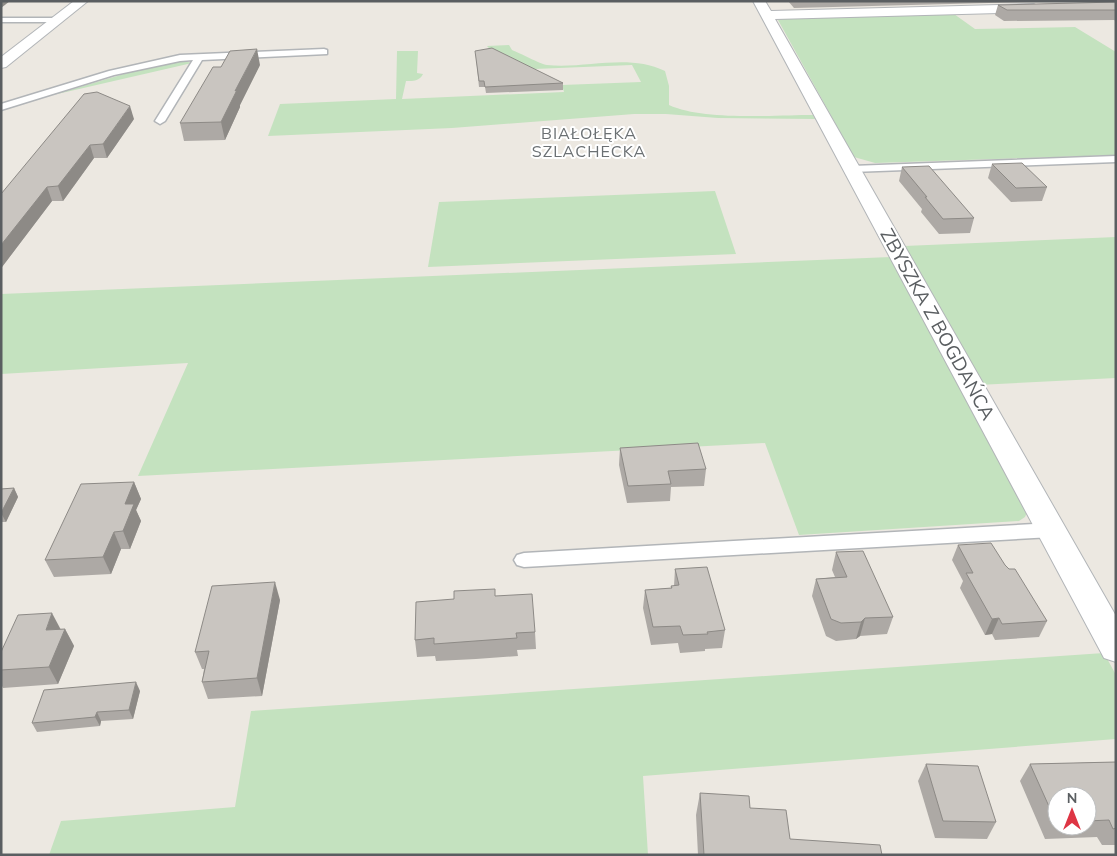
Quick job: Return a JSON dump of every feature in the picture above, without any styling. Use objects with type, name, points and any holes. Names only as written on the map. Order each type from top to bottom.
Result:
[{"type":"street","points":[[1,64],[82,1]]},
{"type":"street","points":[[764,8],[1050,8]]},
{"type":"street","name":"ZBYSZKA Z BOGDAŃCA","points":[[764,8],[1116,648]]},
{"type":"lane","points":[[1,20],[58,20]]},
{"type":"lane","points":[[1,107],[112,73],[180,58],[324,52]]},
{"type":"lane","points":[[160,121],[199,57]]},
{"type":"lane","points":[[852,169],[1116,159]]},
{"type":"lane","points":[[524,560],[1052,530]]},
{"type":"green space","points":[[954,14],[975,29],[1075,27],[1116,52],[1116,155],[875,163],[854,157],[778,20],[786,18]]},
{"type":"green space","points":[[509,45],[512,50],[547,65],[562,66],[622,62],[651,66],[665,71],[669,86],[669,105],[684,110],[740,116],[813,115],[815,119],[718,118],[666,114],[634,114],[452,128],[268,136],[280,104],[396,99],[397,51],[418,51],[417,73],[423,74],[414,81],[406,81],[402,99],[564,92],[562,85],[641,82],[632,65],[510,70],[487,46]]},
{"type":"green space","points":[[184,61],[192,63],[53,95],[151,66]]},
{"type":"green space","points":[[715,191],[736,254],[428,267],[439,202]]},
{"type":"green space","points":[[1116,237],[1116,378],[978,385],[904,246]]},
{"type":"green space","points":[[891,257],[1028,510],[1025,517],[1019,521],[799,535],[765,443],[138,476],[188,363],[1,374],[1,294]]},
{"type":"green space","points":[[1104,653],[1116,675],[1116,739],[643,776],[648,855],[49,855],[61,821],[235,807],[251,711]]},
{"type":"building","points":[[1116,2],[1116,10],[1007,10],[998,5]]},
{"type":"building","points":[[492,48],[563,83],[485,87],[484,81],[479,81],[475,51]]},
{"type":"building","points":[[257,49],[221,122],[180,123],[213,67],[221,67],[230,51]]},
{"type":"building","points":[[97,92],[130,106],[103,144],[90,145],[58,186],[47,187],[1,245],[1,194],[84,94]]},
{"type":"building","points":[[1022,163],[1047,187],[1016,188],[992,164]]},
{"type":"building","points":[[929,166],[974,218],[943,219],[902,167]]},
{"type":"building","points":[[698,443],[706,469],[668,471],[671,484],[628,486],[620,448]]},
{"type":"building","points":[[134,482],[125,504],[134,504],[123,531],[114,532],[103,557],[45,560],[81,484]]},
{"type":"building","points":[[14,488],[1,513],[1,489]]},
{"type":"building","points":[[991,543],[1005,565],[1009,569],[1015,569],[1047,621],[1002,624],[999,618],[992,619],[966,573],[973,573],[958,545]]},
{"type":"building","points":[[863,551],[893,617],[865,618],[861,622],[841,623],[831,619],[816,579],[847,577],[836,552]]},
{"type":"building","points":[[707,567],[725,630],[707,632],[708,634],[683,635],[680,626],[653,627],[645,590],[672,588],[671,586],[679,585],[675,569]]},
{"type":"building","points":[[275,582],[257,678],[202,682],[209,651],[195,652],[212,586]]},
{"type":"building","points":[[495,589],[495,596],[532,594],[535,632],[516,633],[517,638],[434,644],[434,638],[415,640],[416,602],[454,599],[454,591]]},
{"type":"building","points":[[52,613],[46,630],[65,629],[49,667],[1,670],[1,652],[18,615]]},
{"type":"building","points":[[136,682],[129,710],[97,712],[95,717],[32,723],[44,690]]},
{"type":"building","points":[[1116,762],[1116,828],[1113,829],[1109,820],[1097,821],[1097,786],[1047,786],[1047,802],[1030,764]]},
{"type":"building","points":[[926,764],[978,766],[996,822],[943,821]]},
{"type":"building","points":[[700,793],[749,796],[750,808],[786,810],[790,839],[880,845],[882,855],[704,855]]},
{"type":"district","name":"BIAŁOŁĘKA SZLACHECKA","points":[[589,142]]}]
